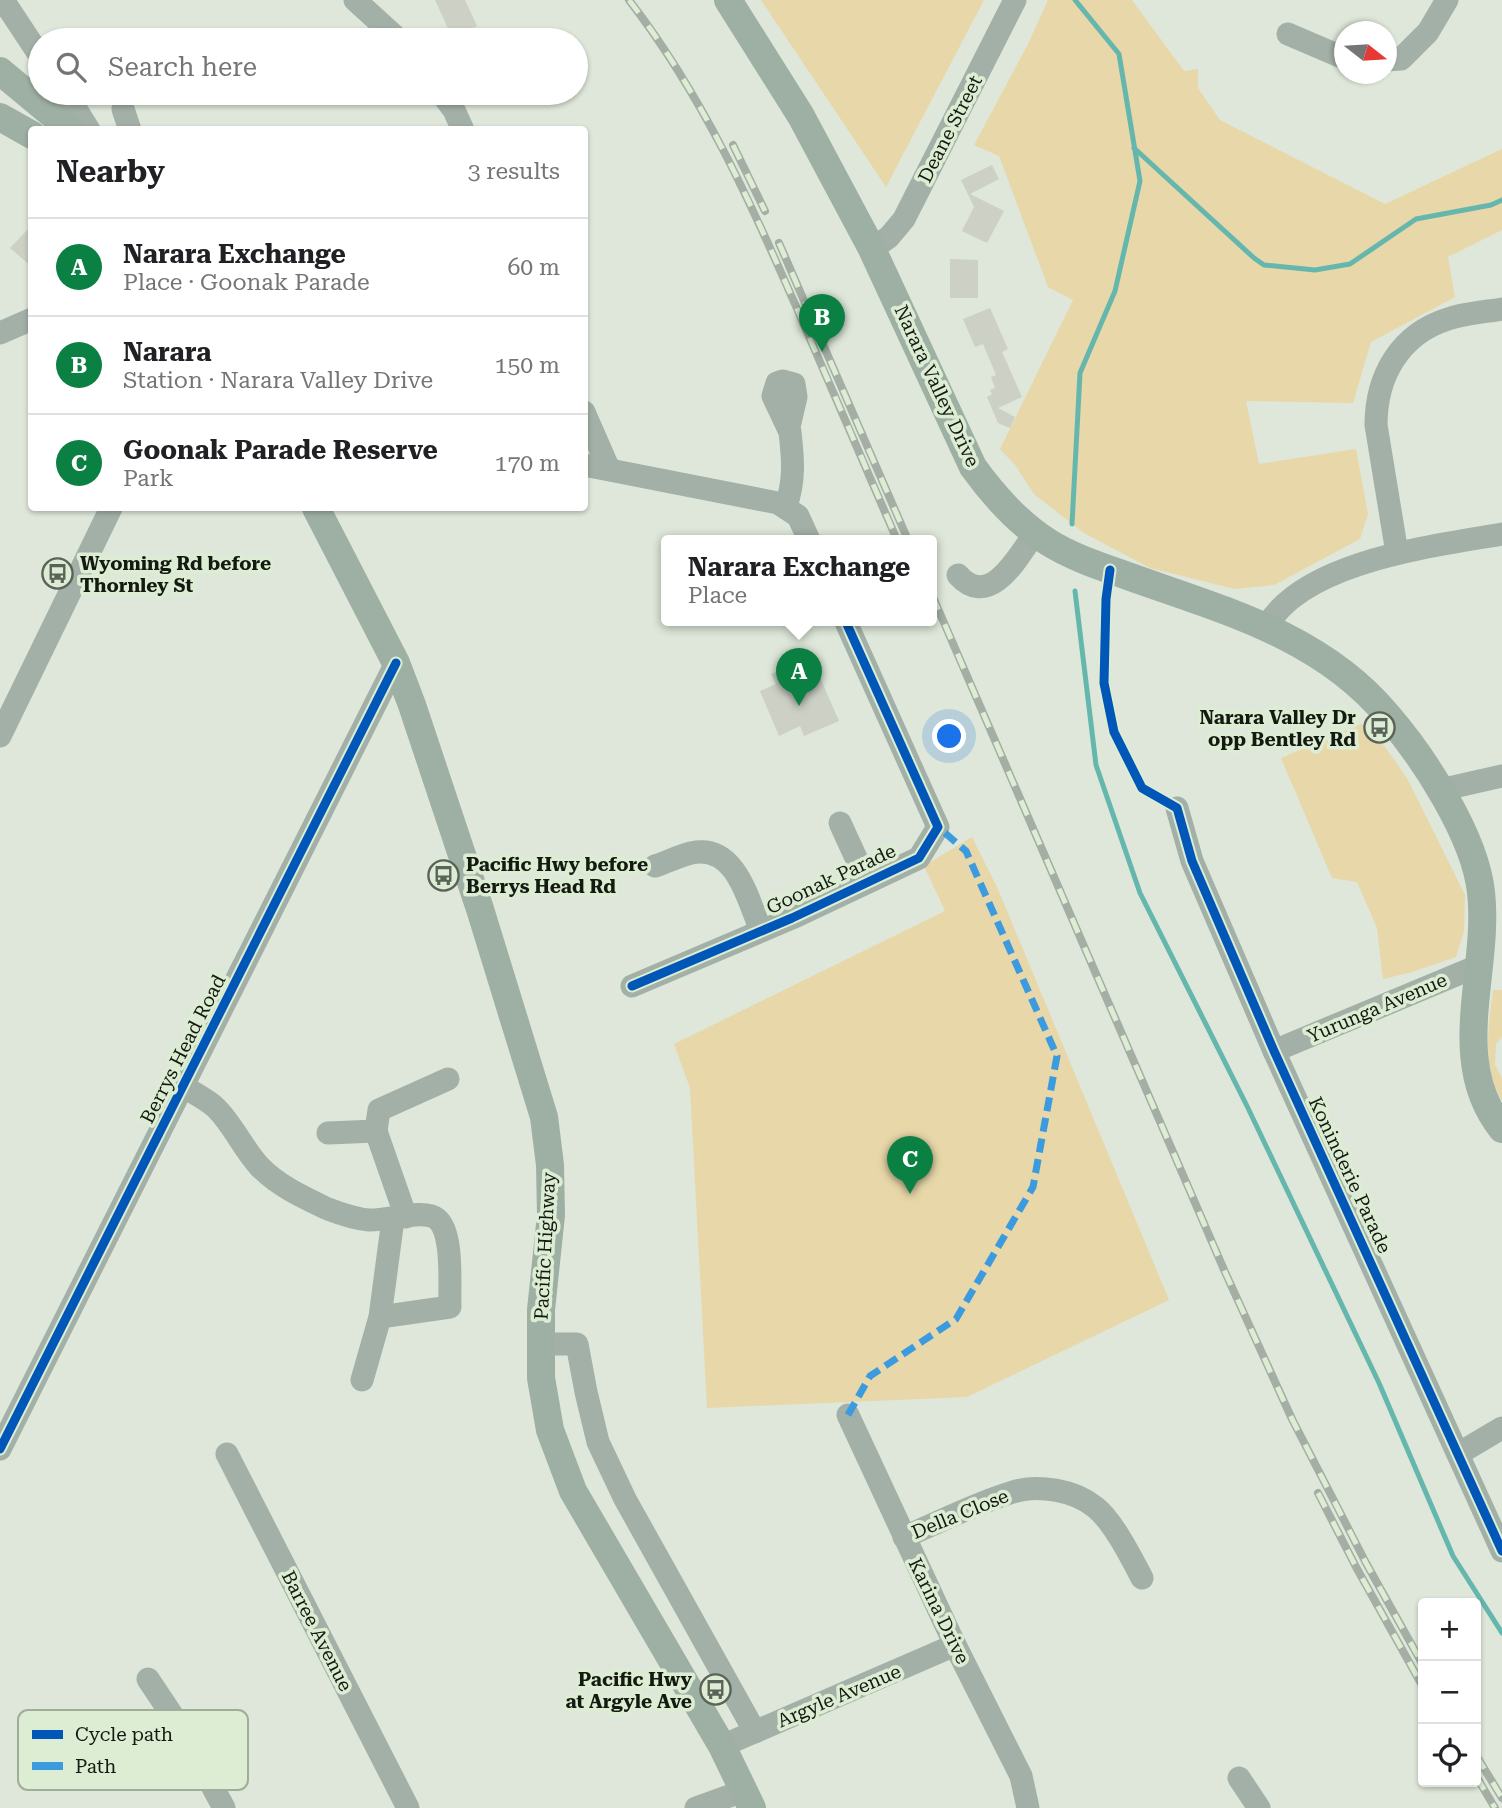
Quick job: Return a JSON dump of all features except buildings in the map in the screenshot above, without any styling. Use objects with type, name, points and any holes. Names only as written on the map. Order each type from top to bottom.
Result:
[{"type":"main road","name":"Narara Valley Drive","points":[[728,0],[801,116],[872,249],[973,467],[995,496],[1035,533],[1059,548],[1084,560],[1267,626],[1321,656],[1367,693],[1406,738],[1440,790],[1464,839],[1481,888],[1483,935],[1473,1028],[1475,1060],[1484,1097],[1502,1129]]},
{"type":"main road","points":[[0,71],[28,94]]},
{"type":"main road","points":[[41,105],[66,126]]},
{"type":"main road","points":[[0,117],[28,133]]},
{"type":"main road","points":[[0,135],[28,146]]},
{"type":"main road","name":"Pacific Highway","points":[[318,511],[396,663],[438,781],[544,1117],[550,1165],[551,1215],[540,1344],[542,1388],[550,1430],[573,1491],[722,1746],[747,1799]]},
{"type":"street","points":[[3,0],[28,38]]},
{"type":"street","points":[[355,0],[386,28]]},
{"type":"street","name":"Deane Street","points":[[872,249],[889,237],[905,219],[1015,0]]},
{"type":"street","points":[[1397,59],[1401,59],[1427,32],[1447,0]]},
{"type":"street","points":[[1287,34],[1334,53]]},
{"type":"street","points":[[73,105],[87,126]]},
{"type":"street","points":[[450,105],[461,126]]},
{"type":"street","points":[[1397,553],[1377,425],[1376,404],[1380,384],[1402,349],[1416,335],[1433,324],[1450,318],[1502,309]]},
{"type":"street","points":[[0,334],[28,321]]},
{"type":"street","points":[[588,421],[609,470]]},
{"type":"street","points":[[786,506],[794,478],[790,432]]},
{"type":"street","points":[[588,467],[769,500],[786,506],[797,516],[806,535]]},
{"type":"street","points":[[0,736],[105,511]]},
{"type":"street","points":[[958,575],[975,585],[999,581],[1035,533]]},
{"type":"street","points":[[1267,626],[1275,613],[1317,581],[1397,553],[1502,534]]},
{"type":"street","name":"Goonak Parade","points":[[632,986],[761,931],[919,858],[938,827],[848,626]]},
{"type":"street","name":"Berrys Head Road","points":[[0,1449],[396,663]]},
{"type":"street","points":[[1440,790],[1502,776]]},
{"type":"street","name":"Koninderie Parade","points":[[1177,808],[1192,861],[1274,1051],[1502,1550]]},
{"type":"street","name":"Goonak Parade","points":[[840,823],[867,882]]},
{"type":"street","name":"Goonak Parade","points":[[655,866],[692,853],[703,852],[722,858],[735,871],[761,931]]},
{"type":"street","name":"Yurunga Avenue","points":[[1274,1051],[1480,965]]},
{"type":"street","points":[[362,1380],[380,1317],[399,1218],[376,1131],[379,1110],[448,1079]]},
{"type":"street","points":[[184,1087],[214,1106],[261,1168],[283,1185],[343,1214],[371,1220],[430,1215],[436,1218],[445,1229],[448,1246],[450,1307],[380,1317]]},
{"type":"street","points":[[328,1133],[376,1131]]},
{"type":"street","points":[[540,1344],[578,1344],[598,1442],[625,1499],[755,1732]]},
{"type":"street","name":"Karina Drive","points":[[848,1415],[955,1645],[1021,1776],[1028,1808]]},
{"type":"street","points":[[1458,1454],[1502,1428]]},
{"type":"street","name":"Barree Avenue","points":[[227,1454],[408,1808]]},
{"type":"street","name":"Della Close","points":[[904,1536],[1015,1491],[1053,1489],[1096,1507],[1123,1542],[1142,1578]]},
{"type":"street","name":"Argyle Avenue","points":[[722,1746],[955,1645]]},
{"type":"street","points":[[148,1679],[169,1710]]},
{"type":"street","points":[[1239,1778],[1259,1808]]},
{"type":"street","points":[[214,1790],[224,1808]]},
{"type":"street","points":[[696,1808],[747,1799]]},
{"type":"shaded area","points":[[761,0],[984,0],[886,187]]},
{"type":"shaded area","points":[[1048,0],[1132,0],[1184,71],[1198,69],[1198,88],[1220,120],[1385,204],[1502,149],[1502,230],[1448,257],[1455,297],[1371,342],[1353,403],[1246,401],[1259,464],[1356,449],[1368,514],[1360,539],[1274,585],[1235,589],[1150,568],[1084,533],[1034,494],[1015,465],[1000,449],[1073,300],[1048,287],[999,156],[974,145],[1028,44]]},
{"type":"shaded area","points":[[1361,724],[1385,747],[1407,778],[1465,895],[1464,931],[1456,957],[1383,979],[1377,928],[1357,882],[1332,878],[1281,758]]},
{"type":"shaded area","points":[[972,837],[997,887],[1169,1300],[967,1397],[707,1408],[690,1088],[674,1044],[945,911],[924,866]]},
{"type":"shaded area","points":[[1493,990],[1502,990],[1502,1037],[1496,1044],[1495,1065],[1502,1078],[1502,1101],[1491,1075],[1489,1061],[1488,1033]]},
{"type":"waterway","points":[[1072,524],[1080,373],[1115,291],[1140,181],[1119,54],[1075,0]]},
{"type":"waterway","points":[[1134,148],[1264,265],[1315,270],[1350,264],[1416,219],[1491,205],[1502,200]]},
{"type":"waterway","points":[[1075,591],[1096,765],[1140,893],[1247,1106],[1379,1383],[1453,1556],[1502,1633]]},
{"type":"railway","points":[[629,0],[680,74],[743,190],[895,535]]},
{"type":"railway","points":[[733,145],[765,211]]},
{"type":"railway","points":[[779,243],[906,535]]},
{"type":"railway","points":[[937,607],[1225,1272],[1292,1419],[1366,1563],[1421,1661]]},
{"type":"railway","points":[[1318,1493],[1418,1678]]},
{"type":"railway","points":[[1481,1763],[1502,1798]]},
{"type":"railway","points":[[1481,1784],[1495,1808]]},
{"type":"marked path","points":[[848,1415],[870,1376],[956,1319],[1033,1187],[1057,1056],[966,851],[938,827]]},
{"type":"cycle path","points":[[1110,570],[1106,599],[1104,683],[1114,732],[1142,788],[1177,808],[1192,861],[1274,1051],[1502,1551]]},
{"type":"cycle path","points":[[632,986],[792,918],[919,858],[938,827],[848,626]]},
{"type":"cycle path","points":[[0,1449],[396,663]]},
{"type":"place","name":"Narara","points":[[822,352]]},
{"type":"place","name":"Wyoming Rd before Thornley St","points":[[57,574]]},
{"type":"place","name":"Narara Exchange","points":[[799,706]]},
{"type":"place","name":"Narara Valley Dr opp Bentley Rd","points":[[1379,728]]},
{"type":"place","name":"Pacific Hwy before Berrys Head Rd","points":[[443,875]]},
{"type":"place","name":"Goonak Parade Reserve","points":[[910,1194]]},
{"type":"place","name":"Pacific Hwy at Argyle Ave","points":[[715,1690]]}]
